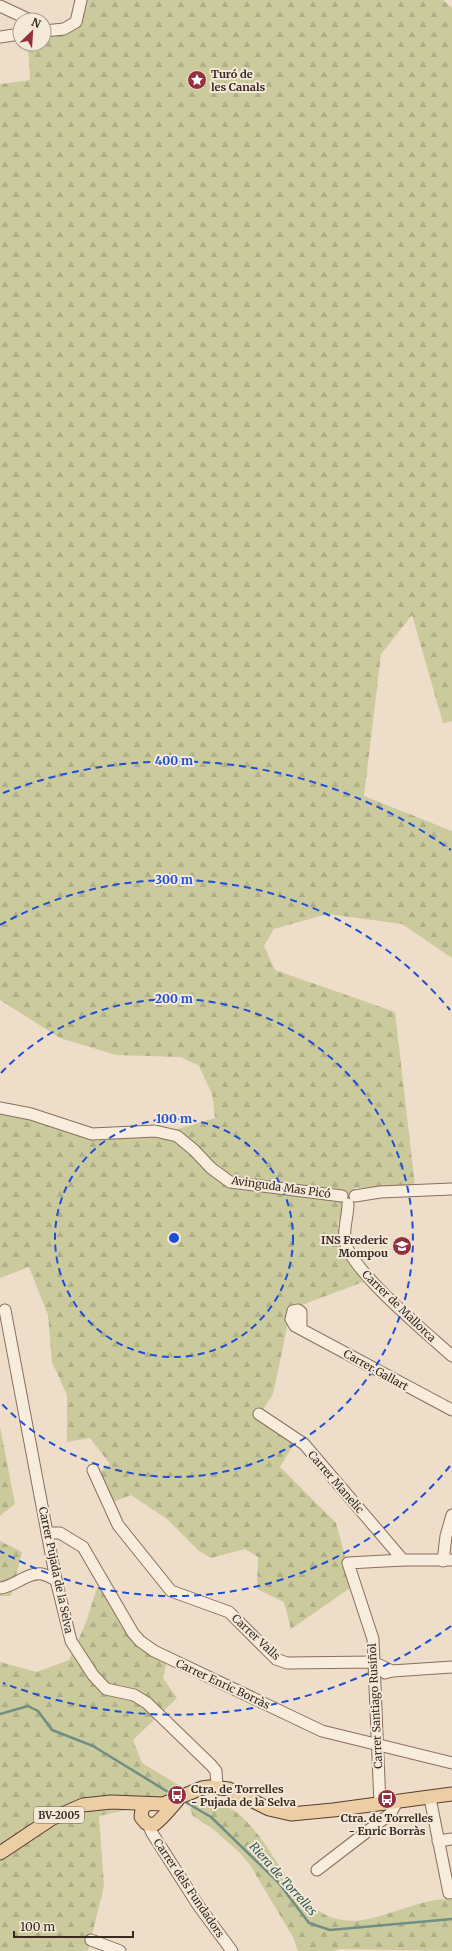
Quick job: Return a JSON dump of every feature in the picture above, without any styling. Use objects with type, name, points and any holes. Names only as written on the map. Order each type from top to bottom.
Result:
[{"type":"main road","name":"BV-2005","points":[[0,1853],[67,1810],[96,1803],[127,1804],[151,1813],[202,1788],[217,1787],[229,1789],[273,1810],[291,1814],[430,1798],[452,1794]]},
{"type":"street","points":[[52,30],[64,29],[76,22],[81,0]]},
{"type":"street","points":[[0,6],[13,12]]},
{"type":"street","points":[[0,37],[12,35]]},
{"type":"street","name":"Avinguda Mas Picó","points":[[0,1108],[31,1114],[92,1134],[155,1131],[177,1136],[194,1150],[211,1168],[230,1182],[345,1200],[348,1191],[353,1192],[355,1196],[380,1192],[452,1189]]},
{"type":"street","name":"Carrer de Mallorca","points":[[345,1200],[345,1241],[351,1256],[364,1275],[452,1356]]},
{"type":"street","name":"Carrer Pujada de la Selva","points":[[5,1310],[56,1580],[71,1641],[93,1675],[106,1689],[134,1695],[147,1703],[216,1771],[217,1787]]},
{"type":"street","name":"Carrer Gallart","points":[[301,1328],[452,1410]]},
{"type":"street","name":"Carrer Manelic","points":[[259,1414],[304,1444],[403,1560]]},
{"type":"street","name":"Carrer Valls","points":[[93,1470],[118,1525],[170,1591],[229,1612],[276,1659],[287,1663],[374,1662],[392,1671]]},
{"type":"street","points":[[403,1560],[448,1561],[446,1536],[452,1515]]},
{"type":"street","name":"Carrer Enric Borràs","points":[[47,1533],[60,1532],[83,1548],[133,1633],[140,1641],[154,1651],[322,1731],[452,1763]]},
{"type":"street","name":"Carrer Santiago Rusiñol","points":[[380,1804],[372,1639],[348,1563],[403,1560]]},
{"type":"street","points":[[0,1588],[5,1588],[31,1575],[41,1574],[56,1580]]},
{"type":"street","name":"Carrer Valls","points":[[374,1676],[392,1671],[452,1668]]},
{"type":"street","points":[[430,1798],[448,1893]]},
{"type":"street","points":[[317,1870],[390,1814],[397,1802]]},
{"type":"street","name":"Carrer dels Fundadors","points":[[151,1813],[152,1833],[198,1905],[232,1951]]},
{"type":"street","points":[[438,1841],[452,1839]]},
{"type":"street","points":[[91,1940],[120,1951]]},
{"type":"green space","points":[[85,0],[443,0],[452,8],[452,721],[443,723],[412,615],[381,654],[364,796],[452,831],[452,958],[402,924],[327,914],[274,929],[264,946],[275,970],[395,1012],[415,1186],[355,1188],[337,1224],[363,1282],[291,1309],[273,1394],[259,1416],[295,1442],[280,1467],[336,1523],[353,1586],[291,1629],[284,1602],[257,1589],[258,1557],[245,1549],[211,1558],[199,1551],[167,1519],[131,1495],[113,1502],[99,1473],[110,1464],[90,1438],[67,1442],[67,1395],[52,1362],[48,1315],[29,1267],[0,1278],[0,1105],[108,1131],[171,1131],[215,1118],[212,1094],[199,1066],[181,1057],[116,1055],[60,1038],[0,1000],[0,84],[30,80],[28,52],[52,52],[52,36],[66,33]]},
{"type":"green space","points":[[0,1427],[15,1504],[0,1516]]},
{"type":"green space","points":[[0,1541],[22,1552],[11,1596],[0,1596]]},
{"type":"green space","points":[[99,1582],[137,1646],[167,1662],[163,1678],[177,1698],[133,1740],[142,1763],[185,1789],[126,1810],[99,1816],[104,1886],[88,1951],[0,1951],[0,1662],[37,1672],[69,1660],[85,1625]]},
{"type":"green space","points":[[209,1800],[230,1808],[248,1822],[289,1881],[304,1899],[321,1912],[342,1920],[354,1921],[368,1919],[424,1902],[452,1899],[452,1951],[341,1949],[331,1951],[298,1951],[293,1937],[250,1865],[240,1853],[213,1829],[193,1816],[190,1809],[198,1801]]},
{"type":"waterway","name":"Riera de Torrelles","points":[[0,1714],[28,1706],[38,1711],[52,1730],[93,1746],[173,1795]]},
{"type":"waterway","name":"Riera de Torrelles","points":[[187,1803],[211,1817],[278,1882],[309,1923],[330,1930],[452,1919]]},
{"type":"place","name":"Turó de les Canals","points":[[197,80]]},
{"type":"place","name":"INS Frederic Mompou","points":[[402,1246]]},
{"type":"place","name":"Ctra. de Torrelles - Pujada de la Selva","points":[[177,1795]]},
{"type":"place","name":"Ctra. de Torrelles - Enric Borràs","points":[[387,1799]]}]
